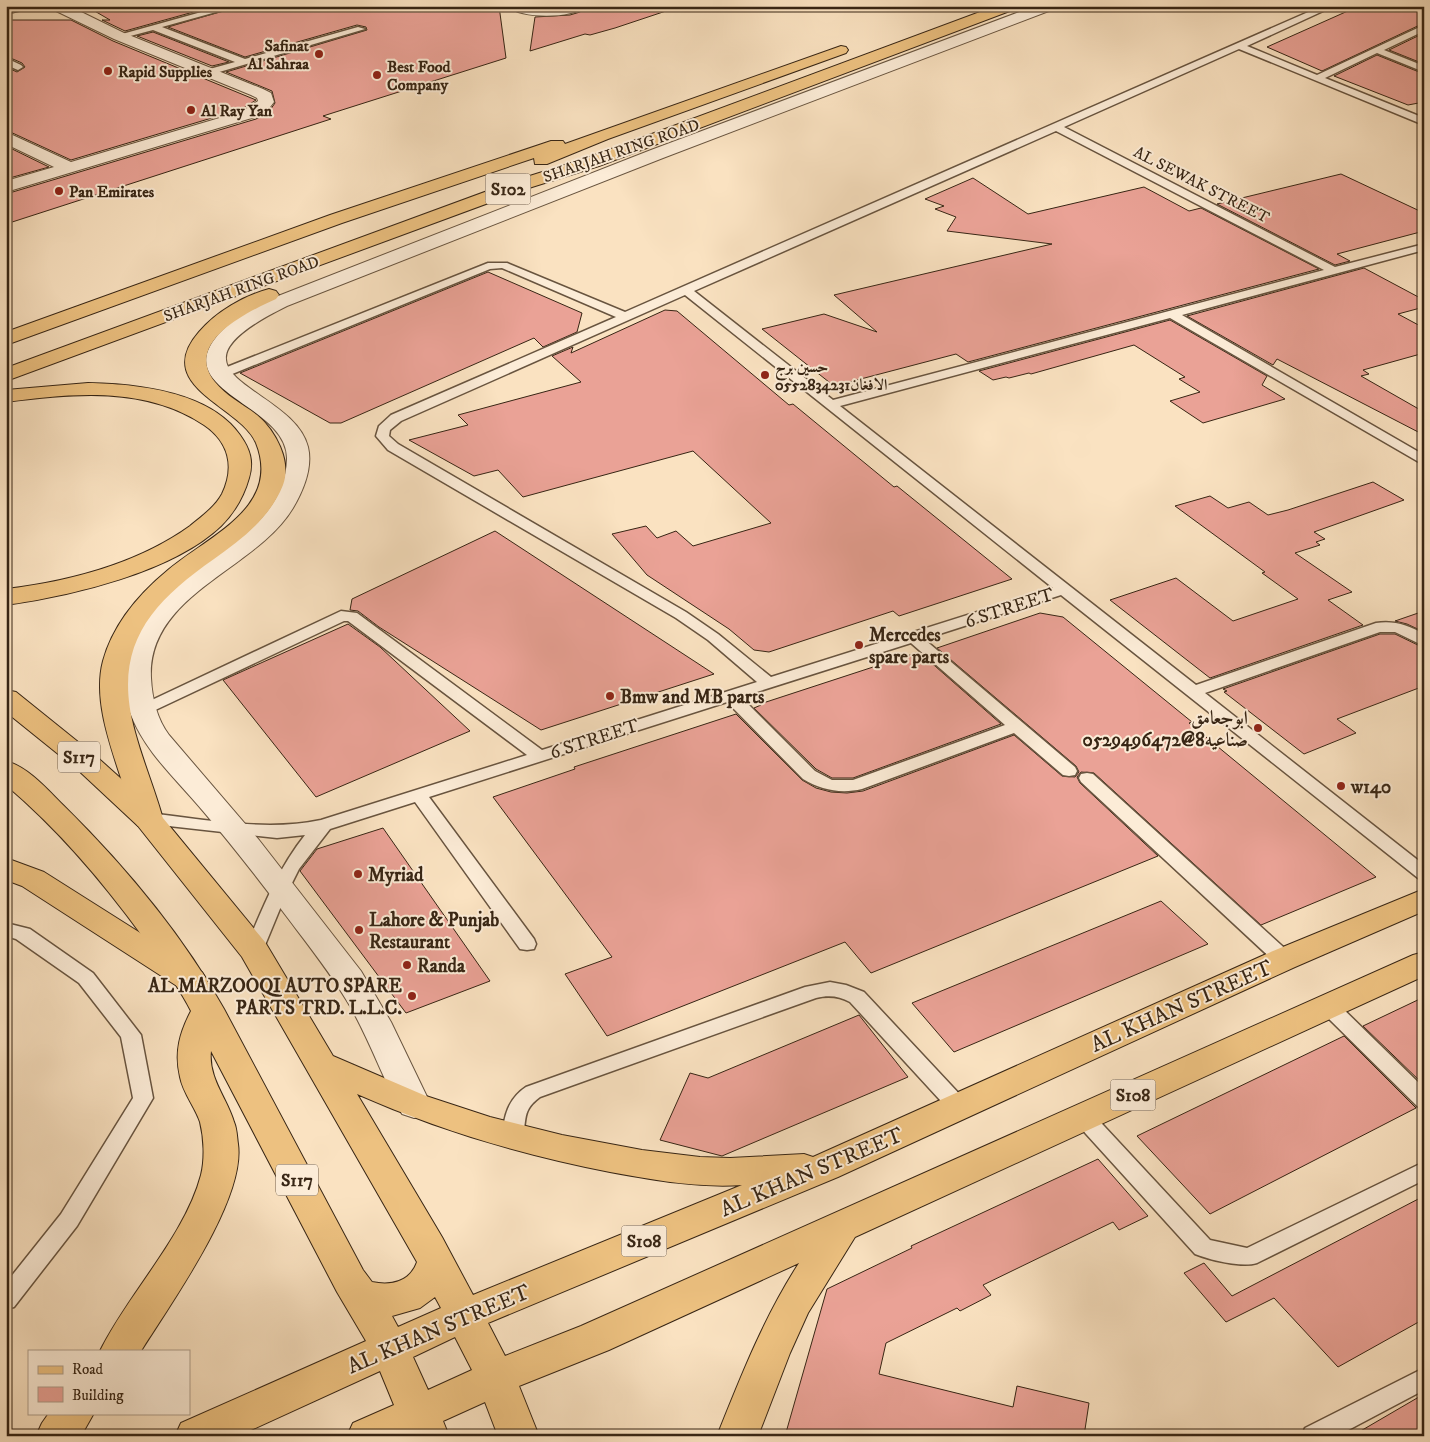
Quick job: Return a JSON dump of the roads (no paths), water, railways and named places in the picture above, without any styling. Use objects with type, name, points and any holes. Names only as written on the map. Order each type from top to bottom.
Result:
[{"type":"main road","name":"SHARJAH RING ROAD","points":[[6,375],[526,183],[593,162],[1010,6]]},
{"type":"main road","name":"SHARJAH RING ROAD","points":[[6,354],[562,153],[602,135],[861,42]]},
{"type":"main road","points":[[6,339],[369,208],[552,146],[602,135]]},
{"type":"main road","points":[[148,820],[142,792],[116,715],[114,679],[116,657],[137,617],[171,581],[226,539],[258,510],[268,495],[273,480],[274,465],[271,451],[257,426],[213,392],[200,377],[196,369],[196,357],[200,345],[208,334],[232,312],[256,300],[548,186],[593,162]]},
{"type":"main road","points":[[6,597],[61,589],[104,578],[143,563],[176,546],[204,526],[224,506],[236,486],[241,466],[238,448],[227,432],[210,418],[188,406],[160,397],[93,389],[56,390],[12,395]]},
{"type":"main road","name":"S117","points":[[6,698],[88,764],[148,820],[254,950],[436,1262],[496,1378],[519,1436]]},
{"type":"main road","name":"S117","points":[[6,770],[36,796],[89,848],[131,898],[199,995],[350,1281],[360,1294],[388,1348],[423,1425]]},
{"type":"main road","points":[[6,868],[33,880],[199,995],[194,1055],[197,1078],[217,1122],[221,1147],[219,1174],[210,1202],[193,1233],[121,1350]]},
{"type":"main road","name":"AL KHAN STREET","points":[[196,1436],[388,1348],[825,1167],[1284,959],[1424,899]]},
{"type":"main road","name":"S108","points":[[367,1436],[423,1425],[496,1378],[596,1338],[1424,963]]},
{"type":"main road","points":[[320,1064],[414,1106],[512,1137],[562,1149],[671,1168],[730,1172],[825,1167]]},
{"type":"main road","points":[[737,1436],[770,1353],[793,1304],[841,1228]]},
{"type":"main road","points":[[360,1294],[370,1299],[382,1301],[407,1297],[427,1282],[434,1273],[436,1262]]},
{"type":"main road","points":[[56,1436],[73,1414]]},
{"type":"street","points":[[6,10],[23,6]]},
{"type":"street","points":[[414,1106],[382,1036],[360,995],[280,886],[161,742],[149,725],[143,710],[138,684],[138,662],[143,643],[156,621],[188,586],[247,544],[272,522],[287,502],[296,478],[298,457],[293,440],[284,423],[268,410],[230,386],[221,374],[217,356],[224,338],[238,325],[257,312],[280,302],[666,150],[1049,6]]},
{"type":"street","points":[[6,187],[261,108],[266,102],[265,96],[257,92],[52,7]]},
{"type":"street","points":[[518,7],[544,13],[573,8]]},
{"type":"street","points":[[6,137],[69,168]]},
{"type":"lane","points":[[119,36],[234,6]]},
{"type":"lane","points":[[768,683],[713,637],[681,615],[393,447],[385,442],[382,430],[396,418],[1330,6]]},
{"type":"lane","points":[[153,28],[244,62]]},
{"type":"lane","points":[[1317,78],[1424,28]]},
{"type":"lane","points":[[209,72],[361,29]]},
{"type":"lane","points":[[1239,46],[1424,122]]},
{"type":"lane","points":[[1377,50],[1424,68]]},
{"type":"lane","points":[[6,61],[18,67]]},
{"type":"lane","points":[[1402,113],[1417,110]]},
{"type":"lane","name":"AL SEWAK STREET","points":[[1056,127],[1334,271]]},
{"type":"lane","points":[[831,404],[1424,247]]},
{"type":"lane","points":[[221,374],[488,266],[503,265],[626,316]]},
{"type":"lane","points":[[686,290],[1424,874]]},
{"type":"lane","points":[[1172,314],[1424,461]]},
{"type":"lane","name":"6 STREET","points":[[148,820],[232,826],[277,832],[301,830],[324,825],[1064,589]]},
{"type":"lane","points":[[143,710],[341,616],[352,616],[539,756]]},
{"type":"lane","points":[[1194,691],[1376,628],[1398,627],[1424,641]]},
{"type":"lane","points":[[913,637],[1070,771]]},
{"type":"lane","points":[[729,696],[809,776],[819,781],[845,787],[856,785],[1017,726]]},
{"type":"lane","points":[[1087,778],[1284,959]]},
{"type":"lane","points":[[418,794],[527,944]]},
{"type":"lane","name":"6 STREET","points":[[254,950],[280,886],[298,854],[324,825]]},
{"type":"lane","points":[[6,929],[23,934],[86,978],[131,1035],[143,1098],[70,1220],[6,1300]]},
{"type":"lane","points":[[512,1137],[516,1110],[520,1103],[533,1092],[812,992],[831,988],[857,997],[958,1106]]},
{"type":"lane","points":[[1328,1006],[1424,1101]]},
{"type":"lane","points":[[1084,1118],[1203,1248],[1249,1257],[1424,1170]]},
{"type":"lane","points":[[1314,1436],[1424,1378]]},
{"type":"place","name":"Safinat Al Sahraa","points":[[319,54]]},
{"type":"place","name":"Rapid Supplies","points":[[108,71]]},
{"type":"place","name":"Best Food Company","points":[[377,75]]},
{"type":"place","name":"Al Ray Yan","points":[[191,110]]},
{"type":"place","name":"Pan Emirates","points":[[59,191]]},
{"type":"place","name":"حسين برج الافغان0552834231","points":[[765,375]]},
{"type":"place","name":"Mercedes spare parts","points":[[859,645]]},
{"type":"place","name":"Bmw and MB parts","points":[[610,696]]},
{"type":"place","name":"ابوجعامق صناعيه8@0529496472","points":[[1258,728]]},
{"type":"place","name":"w140","points":[[1341,786]]},
{"type":"place","name":"Myriad","points":[[358,874]]},
{"type":"place","name":"Lahore & Punjab Restaurant","points":[[359,930]]},
{"type":"place","name":"Randa","points":[[407,965]]},
{"type":"place","name":"AL MARZOOQI AUTO SPARE PARTS TRD. L.L.C.","points":[[412,996]]}]
